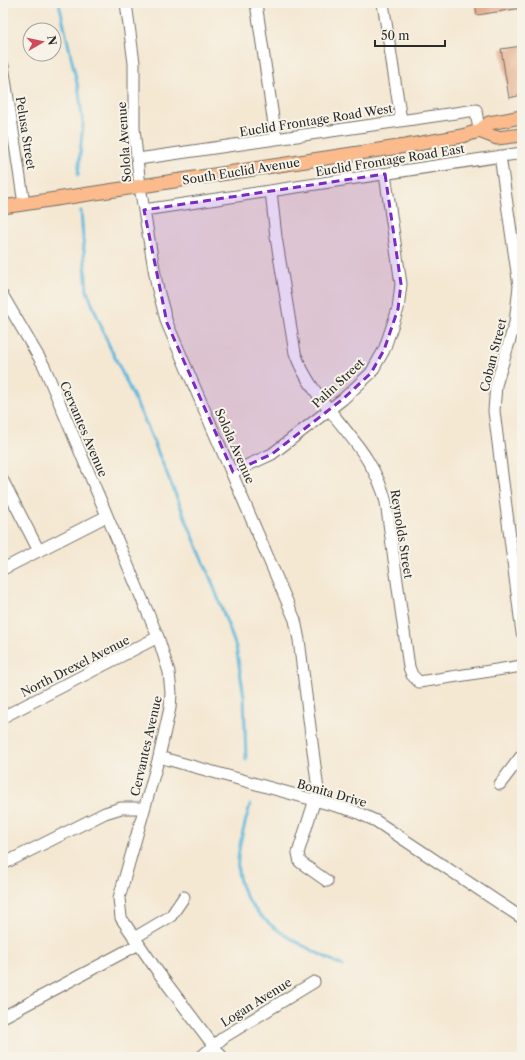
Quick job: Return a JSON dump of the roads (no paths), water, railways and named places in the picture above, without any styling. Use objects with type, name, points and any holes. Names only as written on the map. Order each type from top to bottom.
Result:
[{"type":"main road","name":"South Euclid Avenue","points":[[3,207],[399,147],[479,131],[488,123],[522,116]]},
{"type":"main road","points":[[479,131],[497,138],[522,135]]},
{"type":"street","name":"Solola Avenue","points":[[126,3],[134,63],[134,121],[140,187],[157,286],[167,323],[295,620],[299,640],[318,790],[316,802],[310,813],[298,853],[300,862],[326,881]]},
{"type":"street","points":[[256,3],[276,138]]},
{"type":"street","points":[[383,3],[401,120]]},
{"type":"street","name":"Pelusa Street","points":[[3,66],[24,204]]},
{"type":"street","name":"Euclid Frontage Road West","points":[[138,159],[476,110],[479,131]]},
{"type":"street","name":"Euclid Frontage Road East","points":[[144,210],[522,153]]},
{"type":"street","name":"Coban Street","points":[[500,156],[519,286],[515,324],[496,385],[494,411],[522,633]]},
{"type":"street","name":"Palin Street","points":[[232,472],[272,454],[330,409],[371,373],[390,336],[398,309],[400,284],[399,267],[385,174]]},
{"type":"street","name":"Reynolds Street","points":[[270,191],[295,353],[312,388],[372,464],[381,484],[386,502],[409,667],[412,675],[419,682],[522,666]]},
{"type":"street","name":"Cervantes Avenue","points":[[3,296],[44,366],[158,637],[169,672],[171,692],[170,708],[159,757],[119,898],[122,918],[137,941],[222,1057]]},
{"type":"street","points":[[3,481],[39,550]]},
{"type":"street","points":[[3,569],[107,516]]},
{"type":"street","name":"North Drexel Avenue","points":[[3,717],[158,637]]},
{"type":"street","points":[[500,784],[522,756]]},
{"type":"street","name":"Bonita Drive","points":[[159,757],[316,802],[354,811],[376,821],[522,918]]},
{"type":"street","points":[[3,864],[105,812],[121,808],[144,808]]},
{"type":"street","points":[[3,1017],[137,941],[171,916],[184,897]]},
{"type":"street","name":"Logan Avenue","points":[[201,1057],[224,1038],[314,982]]},
{"type":"waterway","points":[[59,3],[79,92],[83,124],[78,175]]},
{"type":"waterway","points":[[81,211],[87,291],[108,343],[145,421],[212,582],[236,647],[244,696],[246,760]]},
{"type":"waterway","points":[[250,805],[241,838],[238,855],[238,871],[243,889],[251,905],[263,918],[278,930],[311,950],[343,966]]}]
